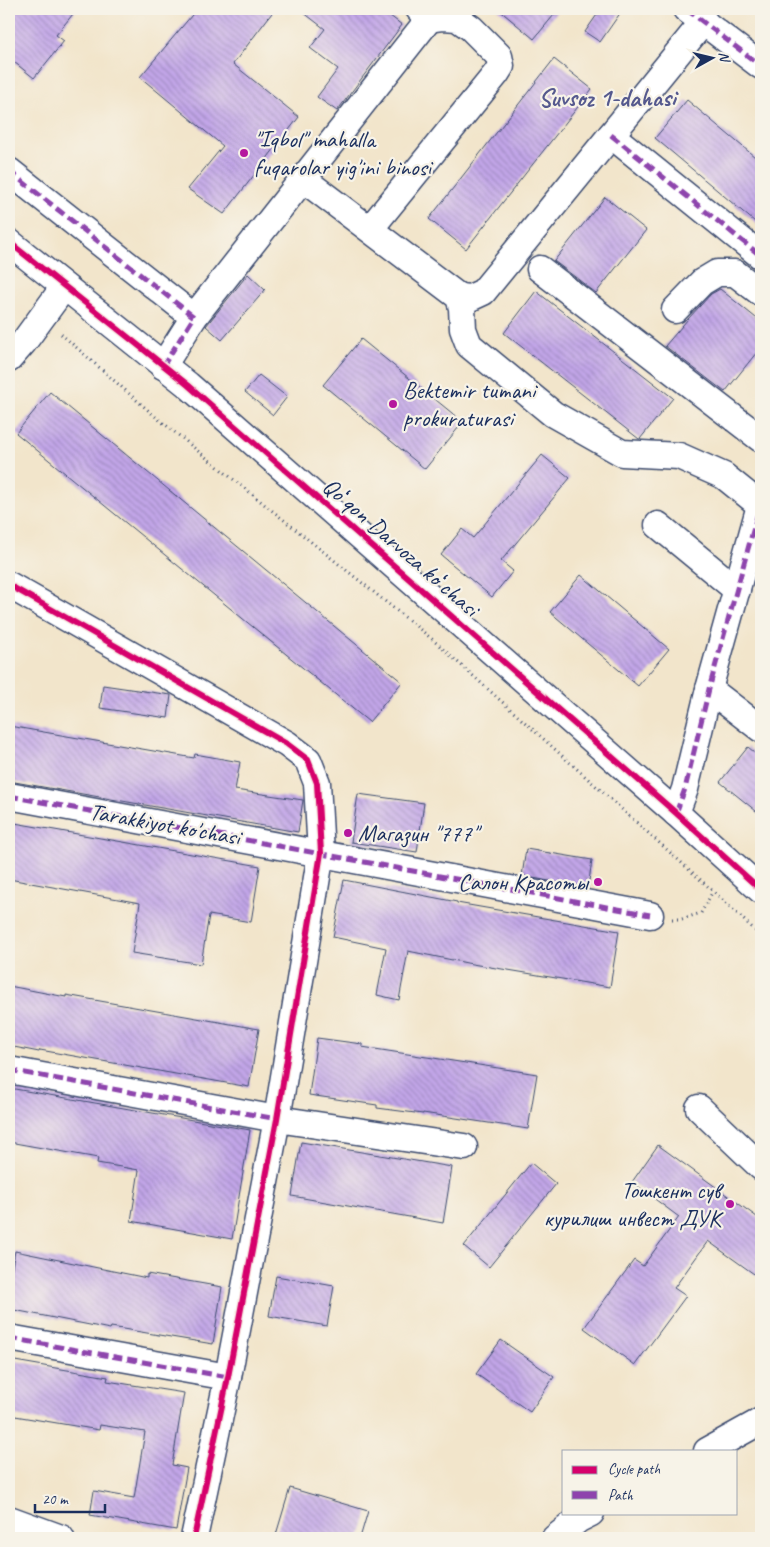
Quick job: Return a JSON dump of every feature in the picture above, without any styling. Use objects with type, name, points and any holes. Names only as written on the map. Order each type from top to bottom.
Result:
[{"type":"street","points":[[163,366],[194,317],[303,179],[424,14],[457,18],[471,28],[499,56],[501,66],[370,229]]},
{"type":"street","points":[[303,179],[459,297],[470,298],[483,292],[611,135],[695,15],[761,66]]},
{"type":"street","points":[[611,135],[761,256]]},
{"type":"street","points":[[9,171],[194,317]]},
{"type":"street","name":"Qoʻqon Darvoza koʻchasi","points":[[9,242],[196,392],[676,813],[761,890]]},
{"type":"street","points":[[540,269],[761,439]]},
{"type":"street","points":[[676,310],[702,282],[717,273],[735,272],[761,293]]},
{"type":"street","points":[[14,343],[42,317],[64,287]]},
{"type":"street","points":[[459,297],[462,308],[462,329],[469,344],[553,414],[622,453],[679,456],[724,476],[761,504],[709,689],[685,789],[676,813]]},
{"type":"street","points":[[658,525],[737,590]]},
{"type":"street","points":[[9,586],[288,744],[308,760],[317,783],[321,853],[277,1119],[228,1377],[194,1538]]},
{"type":"street","points":[[709,689],[761,729]]},
{"type":"street","name":"Tarakkiyot ko'chasi","points":[[9,796],[650,915]]},
{"type":"street","points":[[9,1070],[277,1119],[464,1147]]},
{"type":"street","points":[[699,1108],[761,1167]]},
{"type":"street","points":[[9,1338],[228,1377]]},
{"type":"street","points":[[709,1450],[761,1421]]},
{"type":"street","points":[[555,1538],[579,1519],[589,1514]]},
{"type":"street","points":[[9,1519],[61,1538]]},
{"type":"path","points":[[42,317],[157,418],[432,639],[714,891],[761,936]]},
{"type":"path","points":[[650,915],[661,919],[682,919],[701,913],[714,891]]},
{"type":"building","points":[[9,9],[77,9],[56,35],[64,41],[34,78],[9,58]]},
{"type":"building","points":[[197,9],[275,9],[233,64],[299,117],[224,214],[188,189],[223,146],[140,77]]},
{"type":"building","points":[[299,9],[381,9],[402,25],[337,111],[317,97],[338,69],[310,48],[325,29]]},
{"type":"building","points":[[498,9],[559,9],[534,39]]},
{"type":"building","points":[[601,9],[623,9],[600,42],[585,32]]},
{"type":"building","points":[[554,59],[592,89],[466,249],[429,219]]},
{"type":"building","points":[[687,100],[761,162],[761,227],[655,138]]},
{"type":"building","points":[[605,197],[646,230],[596,293],[554,261]]},
{"type":"building","points":[[248,274],[265,290],[222,340],[206,326]]},
{"type":"building","points":[[720,289],[761,322],[761,347],[725,392],[665,346],[711,294]]},
{"type":"building","points":[[536,291],[673,398],[640,439],[504,333]]},
{"type":"building","name":"Bektemir tumani prokuraturasi","points":[[361,339],[463,422],[425,469],[323,385]]},
{"type":"building","points":[[259,375],[287,397],[273,415],[245,392]]},
{"type":"building","points":[[50,392],[402,682],[369,722],[16,433]]},
{"type":"building","points":[[542,455],[570,478],[501,561],[513,571],[492,597],[441,555],[462,529],[473,538]]},
{"type":"building","points":[[581,575],[669,649],[638,686],[550,612]]},
{"type":"building","points":[[103,685],[171,695],[168,718],[100,708]]},
{"type":"building","points":[[9,726],[194,758],[195,754],[240,762],[235,790],[303,800],[298,832],[9,781]]},
{"type":"building","points":[[748,747],[761,758],[761,815],[720,782]]},
{"type":"building","points":[[358,794],[424,803],[417,852],[351,842]]},
{"type":"building","points":[[9,822],[260,866],[251,922],[209,915],[201,964],[132,953],[140,903],[9,879]]},
{"type":"building","points":[[526,849],[592,860],[588,888],[522,876]]},
{"type":"building","points":[[344,880],[457,903],[619,931],[610,987],[472,964],[408,951],[399,1000],[377,995],[386,948],[333,937]]},
{"type":"building","points":[[9,986],[259,1029],[249,1087],[9,1046]]},
{"type":"building","points":[[317,1038],[362,1044],[362,1047],[537,1074],[528,1129],[377,1108],[377,1105],[309,1095]]},
{"type":"building","points":[[9,1088],[250,1130],[232,1239],[131,1221],[139,1170],[97,1163],[98,1158],[9,1142]]},
{"type":"building","points":[[301,1142],[452,1167],[443,1223],[292,1196]]},
{"type":"building","points":[[658,1145],[761,1220],[761,1279],[708,1241],[674,1288],[686,1296],[635,1365],[584,1328],[634,1260],[643,1266],[679,1217],[632,1182]]},
{"type":"building","points":[[531,1163],[556,1184],[489,1267],[464,1246]]},
{"type":"building","points":[[15,1251],[147,1278],[147,1274],[222,1287],[213,1344],[111,1327],[110,1329],[9,1309],[9,1284]]},
{"type":"building","points":[[276,1276],[334,1286],[327,1326],[269,1316]]},
{"type":"building","points":[[501,1340],[554,1377],[530,1412],[476,1374]]},
{"type":"building","points":[[9,1360],[108,1377],[107,1381],[184,1393],[172,1465],[187,1468],[176,1530],[90,1515],[94,1491],[134,1498],[145,1432],[100,1425],[99,1430],[9,1415]]},
{"type":"building","points":[[290,1488],[368,1511],[360,1538],[275,1538]]},
{"type":"marked path","points":[[686,9],[761,66]]},
{"type":"marked path","points":[[611,135],[761,256]]},
{"type":"marked path","points":[[9,171],[194,317],[163,366]]},
{"type":"marked path","points":[[676,813],[685,789],[709,689],[761,502]]},
{"type":"marked path","points":[[9,796],[650,915]]},
{"type":"marked path","points":[[9,1070],[277,1119]]},
{"type":"marked path","points":[[9,1338],[228,1377]]},
{"type":"cycle path","points":[[9,242],[188,385],[676,813],[761,890]]},
{"type":"cycle path","points":[[9,585],[287,744],[308,760],[317,783],[321,853],[277,1119],[228,1377],[194,1538]]},
{"type":"place","name":"\"Iqbol\" mahalla fuqarolar yig'ini binosi","points":[[244,153]]},
{"type":"place","name":"Bektemir tumani prokuraturasi","points":[[393,404]]},
{"type":"place","name":"Магазин \"777\"","points":[[348,833]]},
{"type":"place","name":"Салон Красоты","points":[[598,882]]},
{"type":"place","name":"Тошкент сув курилиш инвест ДУК","points":[[730,1204]]},
{"type":"district","name":"Suvsoz 1-dahasi","points":[[607,98]]}]
